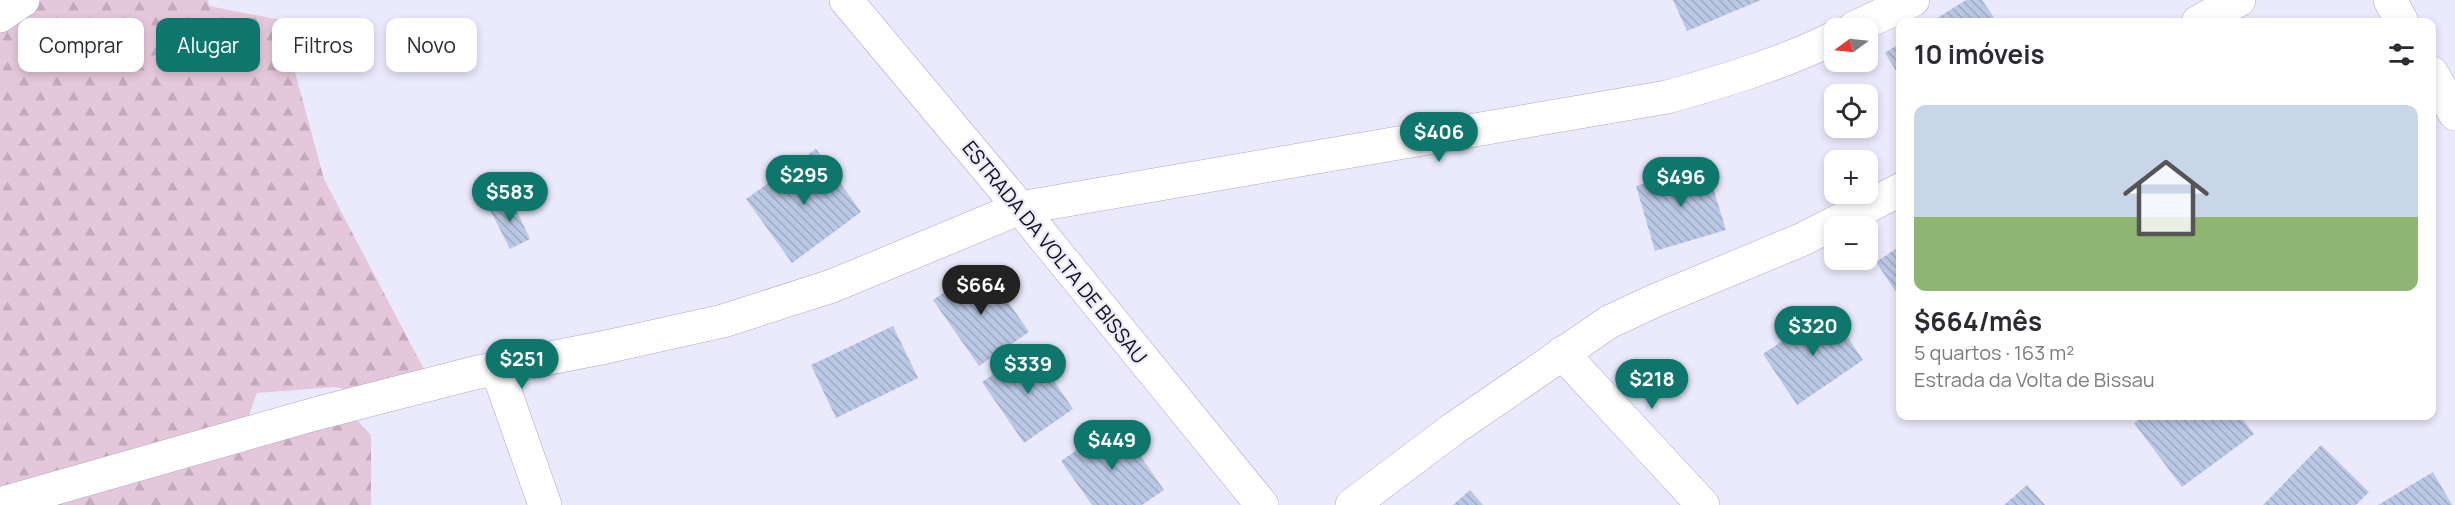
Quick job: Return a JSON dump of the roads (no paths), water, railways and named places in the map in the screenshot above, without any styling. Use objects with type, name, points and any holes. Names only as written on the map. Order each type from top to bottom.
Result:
[{"type":"street","points":[[0,16],[23,0]]},
{"type":"street","name":"ESTRADA DA VOLTA DE BISSAU","points":[[846,0],[1020,208],[1254,502]]},
{"type":"street","points":[[1875,18],[1913,0]]},
{"type":"street","points":[[2205,18],[2238,0]]},
{"type":"street","points":[[2390,0],[2400,18]]},
{"type":"street","points":[[0,504],[315,414],[497,369],[606,348],[723,321],[832,286],[1020,208],[1667,97],[1728,80],[1824,43]]},
{"type":"street","points":[[2436,80],[2455,114]]},
{"type":"street","points":[[1352,505],[1452,429],[1610,322],[1654,301],[1801,240],[1859,213],[1896,192]]},
{"type":"street","points":[[1562,353],[1703,505]]},
{"type":"street","points":[[497,369],[545,505]]}]
